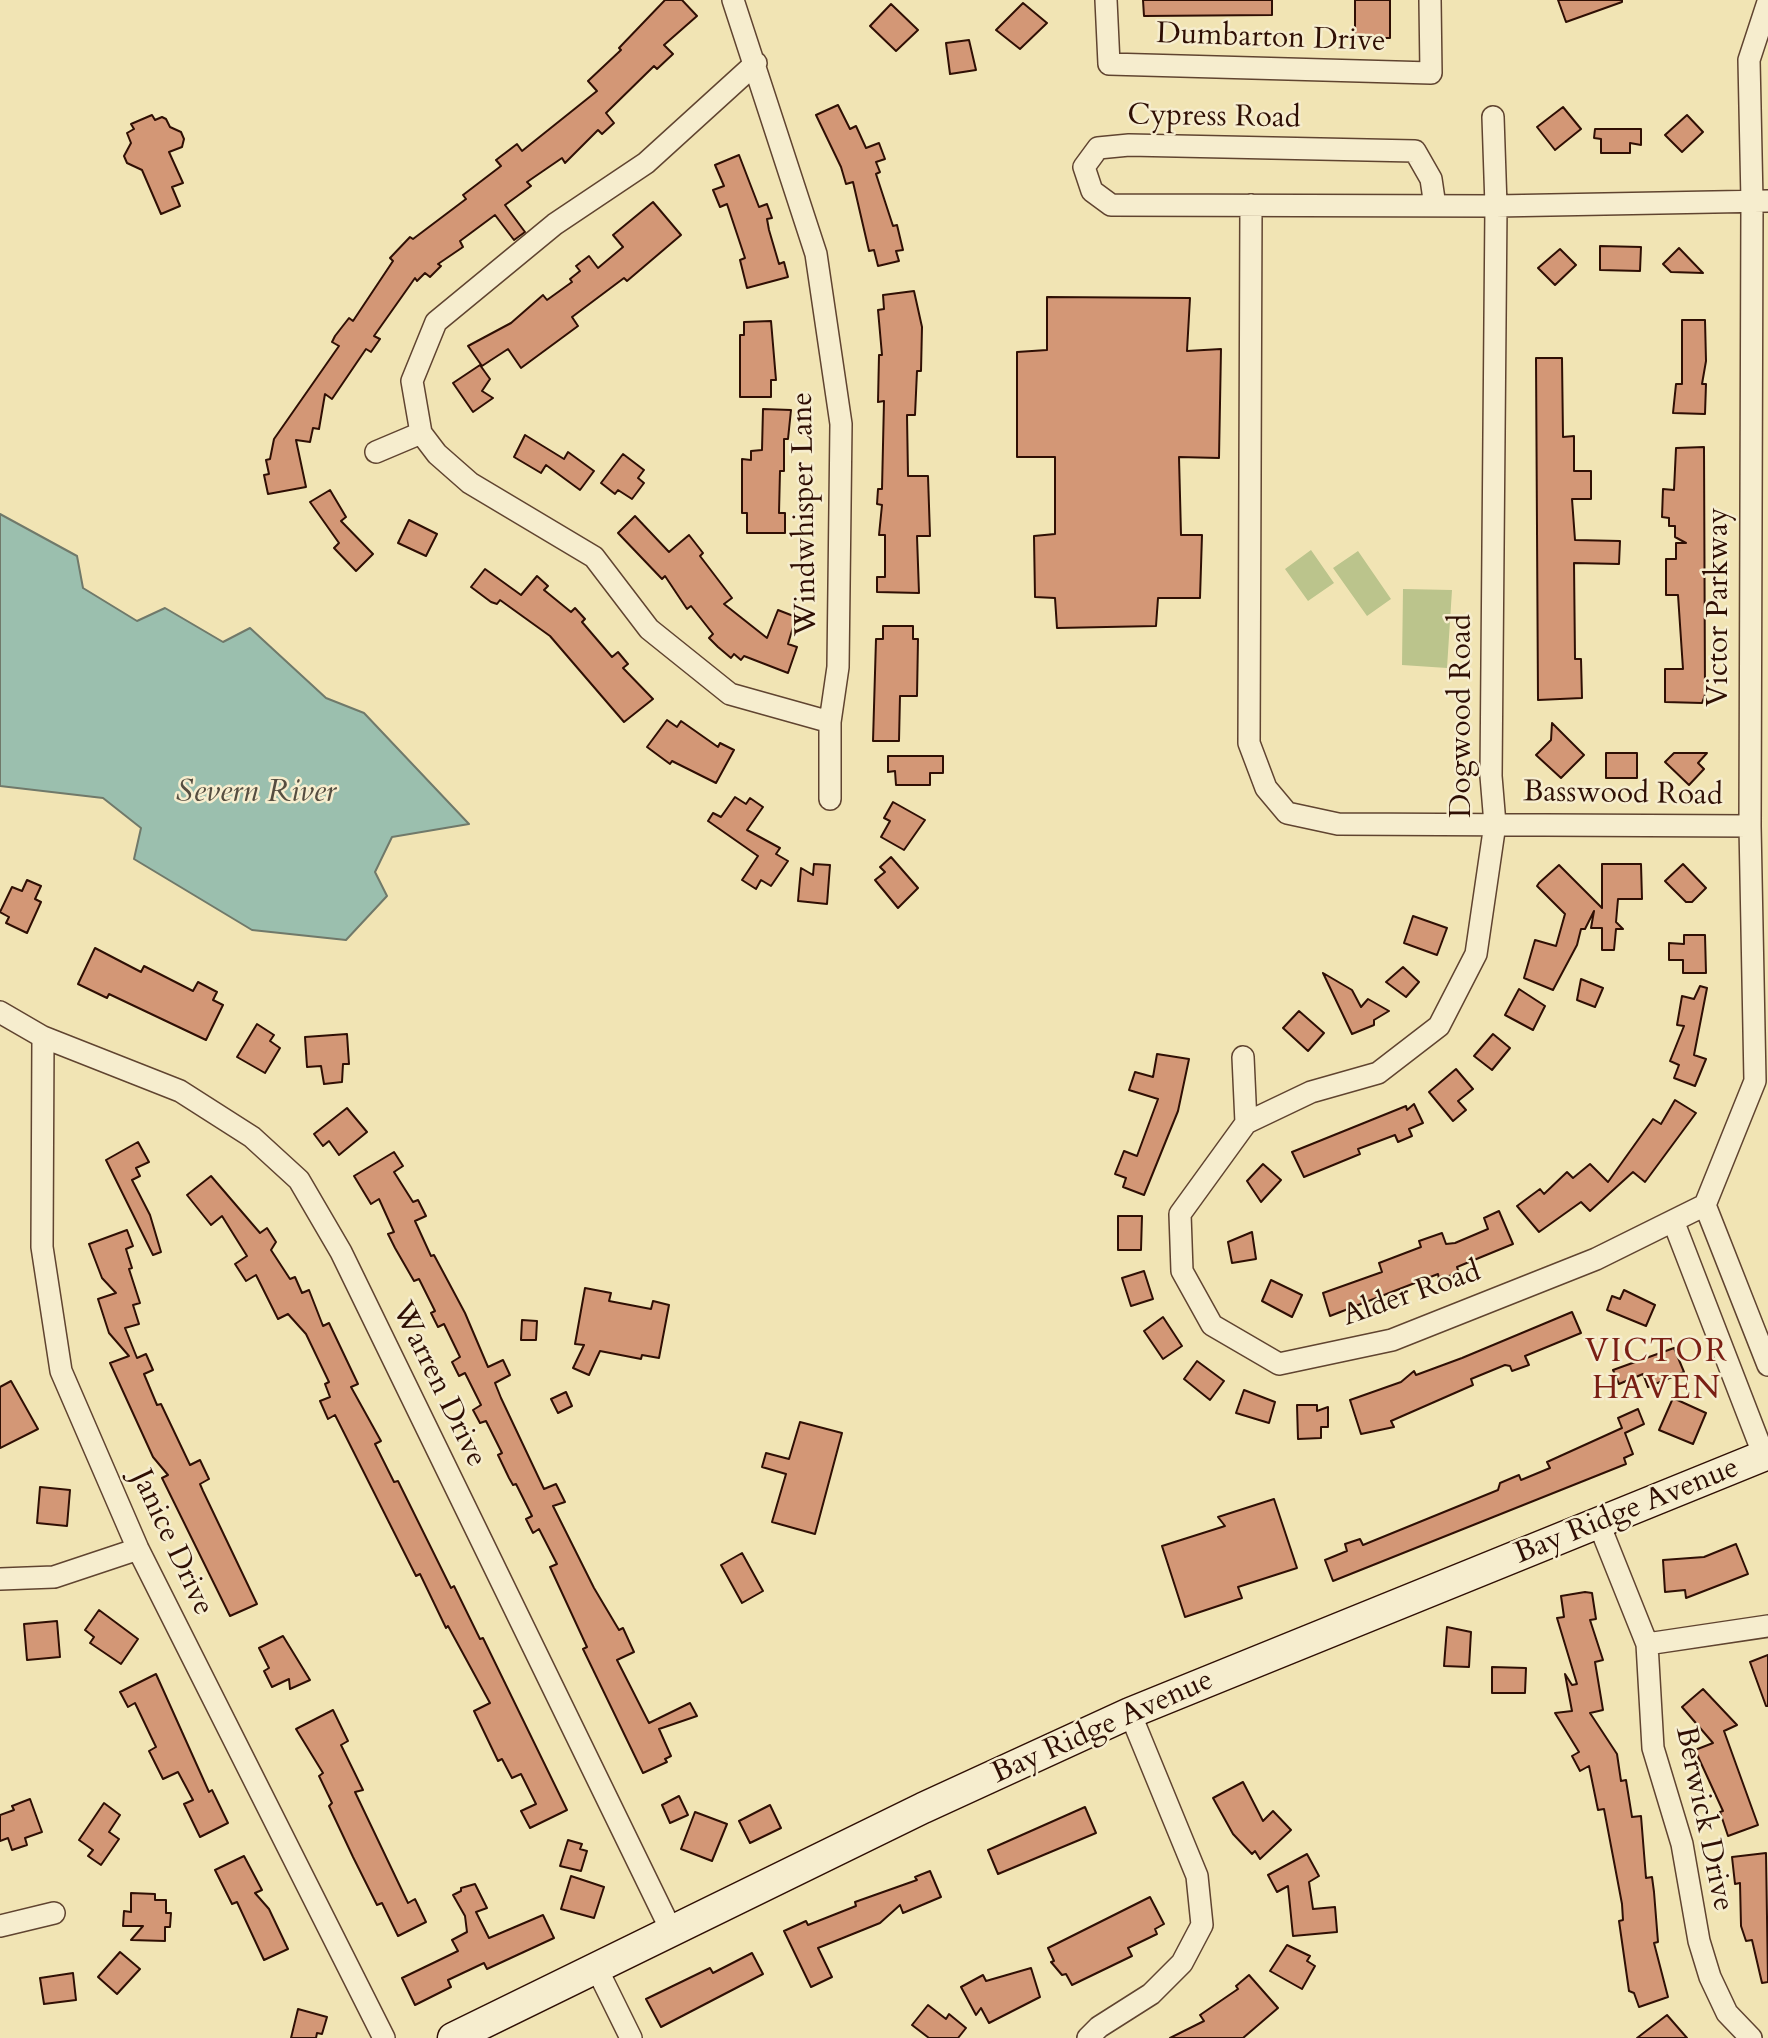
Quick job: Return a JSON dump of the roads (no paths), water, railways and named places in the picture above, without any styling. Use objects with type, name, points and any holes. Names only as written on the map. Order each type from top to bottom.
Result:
[{"type":"main road","name":"Bay Ridge Avenue","points":[[453,2038],[923,1808],[1130,1713],[1766,1455]]},
{"type":"street","name":"Windwhisper Lane","points":[[733,0],[756,63],[816,254],[841,424],[838,667],[830,722],[830,799]]},
{"type":"street","name":"Dumbarton Drive","points":[[1106,0],[1109,64],[1431,73],[1430,0]]},
{"type":"street","name":"Victor Parkway","points":[[1705,1205],[1755,1081],[1750,826],[1759,455],[1760,201],[1749,60],[1768,2]]},
{"type":"street","points":[[756,63],[646,163],[555,224],[436,322],[412,381],[421,433],[437,454],[470,483],[594,557],[649,629],[730,694],[830,722]]},
{"type":"street","name":"Dogwood Road","points":[[1209,1171],[1246,1123],[1311,1091],[1378,1073],[1439,1026],[1476,954],[1495,824],[1491,776],[1496,206],[1493,117]]},
{"type":"street","name":"Cypress Road","points":[[1435,206],[1431,179],[1415,151],[1129,145],[1098,148],[1084,167],[1092,191],[1111,205],[1251,205],[1435,206],[1496,206],[1760,201]]},
{"type":"street","name":"Basswood Road","points":[[1251,205],[1249,743],[1266,788],[1287,813],[1338,824],[1750,826]]},
{"type":"street","points":[[376,452],[421,433]]},
{"type":"street","name":"Warren Drive","points":[[0,1012],[43,1037],[180,1091],[252,1137],[299,1180],[341,1252],[671,1930]]},
{"type":"street","name":"Janice Drive","points":[[43,1037],[42,1247],[61,1371],[138,1549],[384,2038]]},
{"type":"street","points":[[1243,1057],[1246,1123]]},
{"type":"street","name":"Alder Road","points":[[1209,1171],[1180,1214],[1182,1270],[1212,1325],[1279,1364],[1392,1340],[1596,1259],[1674,1223]]},
{"type":"street","points":[[1766,1455],[1674,1223],[1705,1205],[1768,1365]]},
{"type":"street","name":"Berwick Drive","points":[[1599,1524],[1647,1644],[1653,1748],[1682,1844],[1699,1941],[1710,1977],[1727,2013],[1751,2038]]},
{"type":"street","points":[[0,1579],[54,1577],[138,1549]]},
{"type":"street","points":[[1647,1644],[1768,1626]]},
{"type":"street","points":[[1088,2038],[1099,2026],[1152,1994],[1182,1963],[1202,1925],[1197,1876],[1130,1713]]},
{"type":"street","points":[[0,1926],[54,1913]]},
{"type":"street","points":[[597,1969],[631,2038]]},
{"type":"water","name":"Severn River","points":[[0,514],[77,556],[83,588],[137,621],[165,608],[223,642],[250,628],[326,698],[364,713],[469,824],[392,837],[375,872],[387,896],[346,940],[252,930],[134,859],[141,828],[103,798],[0,786]]},
{"type":"district","name":"VICTOR HAVEN","points":[[1657,1372]]}]
